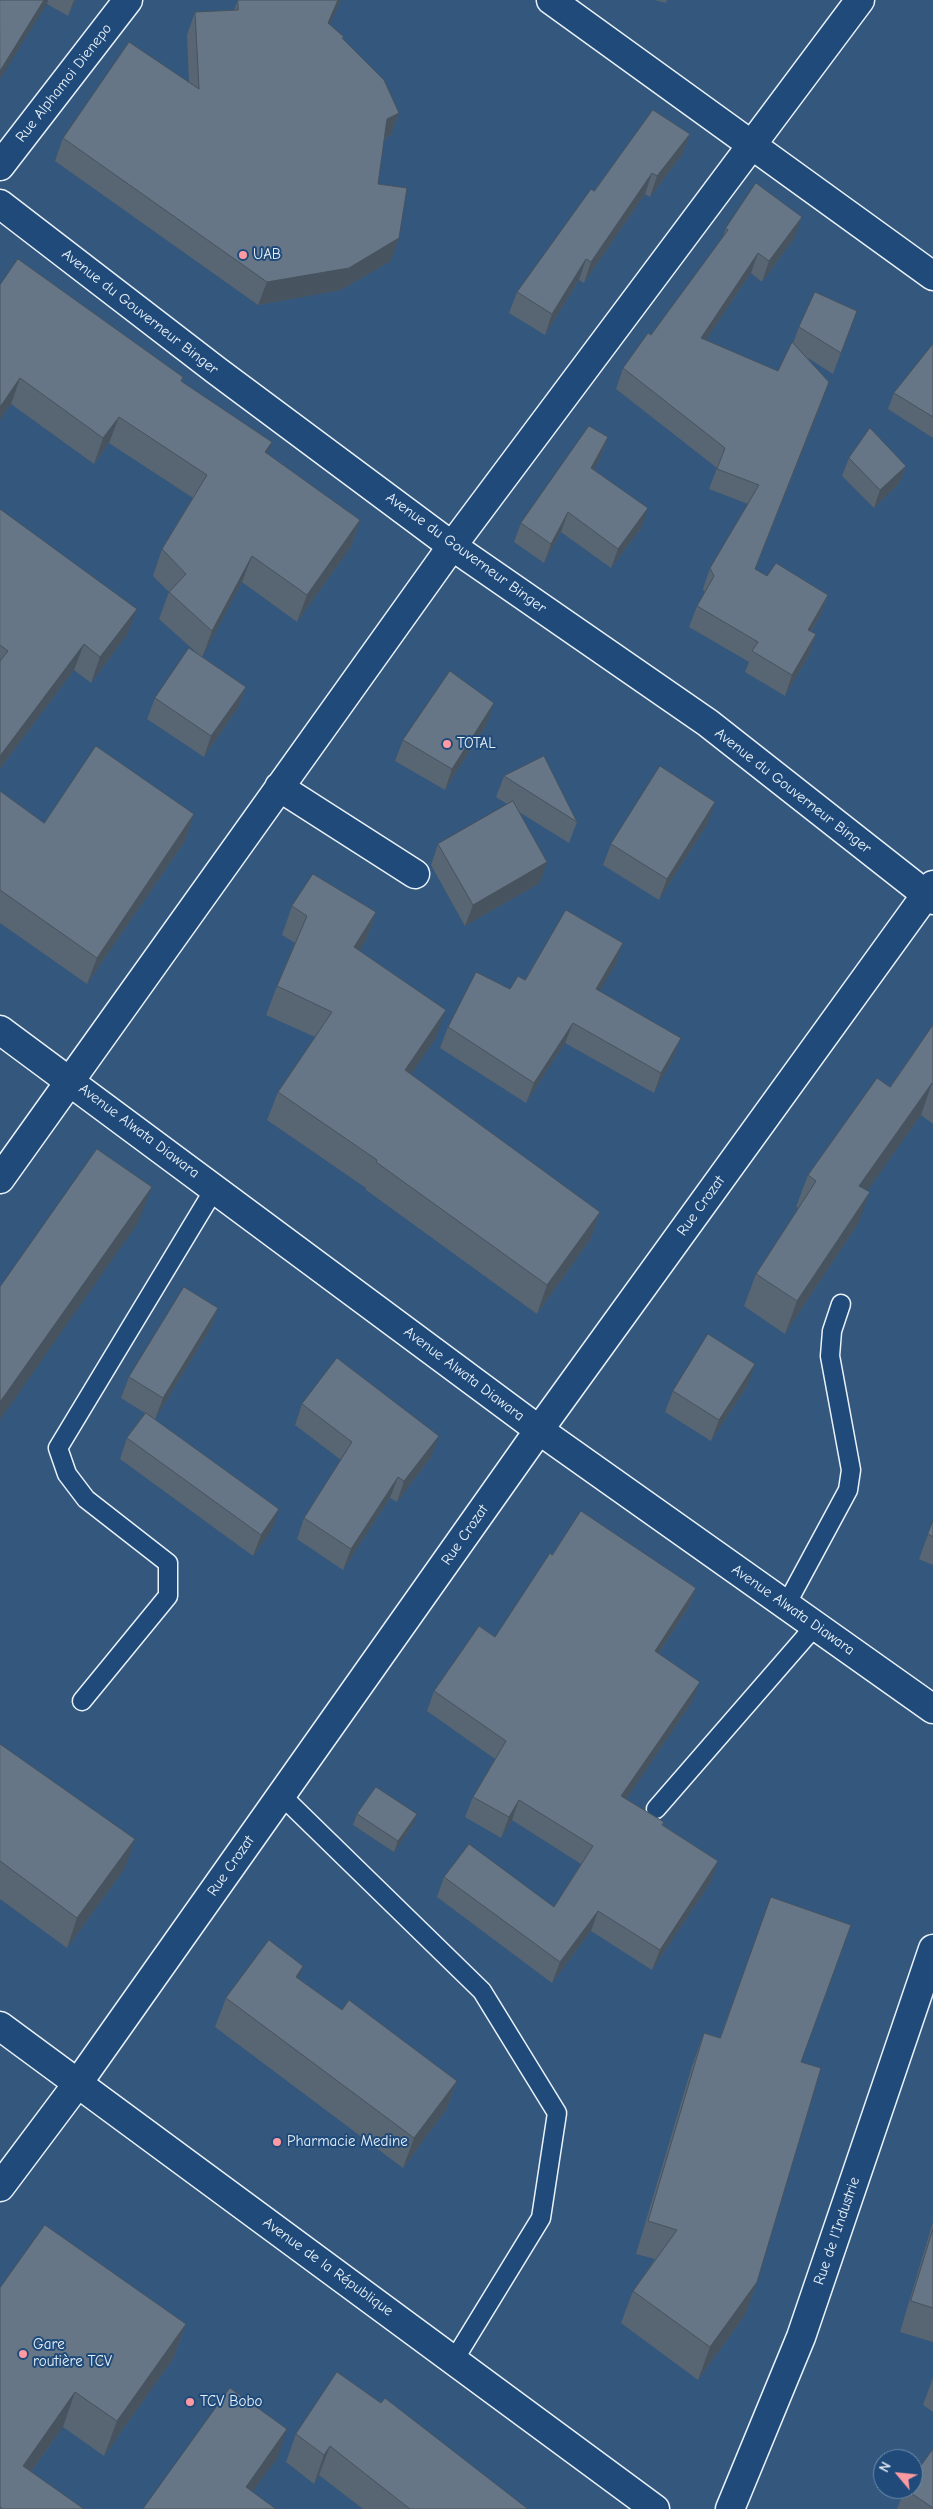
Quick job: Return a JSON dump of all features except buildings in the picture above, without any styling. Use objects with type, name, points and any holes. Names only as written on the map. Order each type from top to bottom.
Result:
[{"type":"street","name":"Rue Alphamoi Dienepo","points":[[0,166],[128,0]]},
{"type":"street","points":[[552,0],[754,144],[933,276]]},
{"type":"street","points":[[0,1179],[452,546],[860,0]]},
{"type":"street","name":"Avenue du Gouverneur Binger","points":[[0,204],[217,372],[452,546],[708,723],[931,893]]},
{"type":"street","points":[[279,787],[415,874]]},
{"type":"street","name":"Rue Crozat","points":[[0,2187],[78,2083],[539,1430],[931,893]]},
{"type":"street","name":"Avenue Alwata Diawara","points":[[0,1030],[216,1188],[539,1430],[933,1710]]},
{"type":"street","name":"Rue de l'Industrie","points":[[730,2509],[801,2337],[933,1949]]},
{"type":"street","name":"Avenue de la République","points":[[0,2026],[655,2509]]},
{"type":"lane","points":[[82,1701],[168,1596],[168,1563],[86,1499],[67,1474],[58,1448],[216,1188]]},
{"type":"lane","points":[[786,1605],[848,1490],[851,1470],[830,1356],[832,1331],[841,1304]]},
{"type":"lane","points":[[656,1809],[815,1626]]},
{"type":"lane","points":[[281,1794],[482,1991],[558,2113],[541,2218],[454,2360]]},
{"type":"place","name":"UAB","points":[[243,255]]},
{"type":"place","name":"TOTAL","points":[[447,744]]},
{"type":"place","name":"Pharmacie Medine","points":[[277,2142]]},
{"type":"place","name":"Gare routière TCV","points":[[23,2354]]},
{"type":"place","name":"TCV Bobo","points":[[190,2402]]}]
